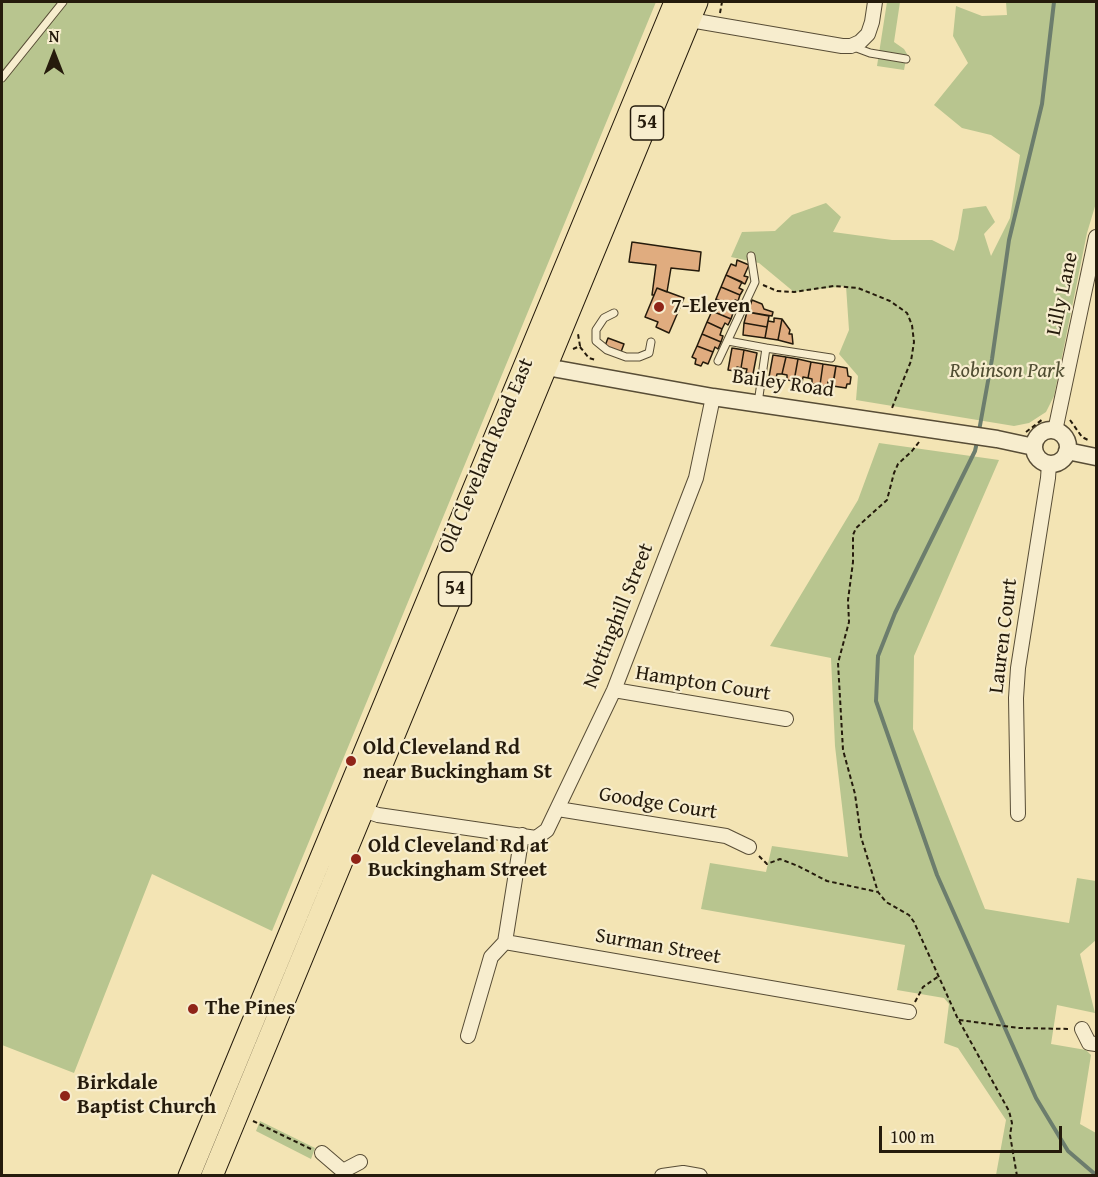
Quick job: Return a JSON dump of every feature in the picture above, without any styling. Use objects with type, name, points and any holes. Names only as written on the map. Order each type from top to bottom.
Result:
[{"type":"main road","name":"Old Cleveland Road East","points":[[212,1176],[364,810],[675,2]]},
{"type":"main road","name":"Old Cleveland Road East","points":[[189,1176],[343,803],[694,11]]},
{"type":"street","points":[[694,11],[822,43],[851,46],[860,42],[868,34],[875,2]]},
{"type":"street","name":"Lilly Lane","points":[[1055,431],[1096,237]]},
{"type":"street","name":"Bailey Road","points":[[536,366],[713,397],[953,432],[1034,447]]},
{"type":"street","name":"Nottinghill Street","points":[[522,835],[536,838],[547,830],[614,690],[696,478],[713,397]]},
{"type":"street","points":[[1055,431],[1067,441],[1067,451],[1058,462],[1048,464],[1040,460],[1034,447],[1041,434],[1055,431]]},
{"type":"street","points":[[1067,451],[1096,457]]},
{"type":"street","name":"Lauren Court","points":[[1018,814],[1016,698],[1018,668],[1048,478],[1048,464]]},
{"type":"street","name":"Hampton Court","points":[[614,690],[786,719]]},
{"type":"street","points":[[343,803],[378,815],[522,835],[505,942],[491,957],[468,1036]]},
{"type":"street","name":"Goodge Court","points":[[558,809],[726,836],[749,847]]},
{"type":"street","name":"Surman Street","points":[[505,942],[909,1012]]},
{"type":"street","points":[[1082,1029],[1089,1043],[1096,1044]]},
{"type":"street","points":[[322,1153],[342,1173],[360,1162]]},
{"type":"street","points":[[662,1176],[683,1173],[700,1176]]},
{"type":"lane","points":[[2,78],[63,2]]},
{"type":"lane","points":[[851,46],[870,53],[906,59]]},
{"type":"lane","points":[[718,361],[754,282],[751,256]]},
{"type":"lane","points":[[614,314],[604,318],[596,330],[596,341],[607,350],[626,357],[639,357],[649,353],[651,342]]},
{"type":"lane","points":[[728,341],[831,358]]},
{"type":"lane","points":[[758,403],[766,348]]},
{"type":"path","points":[[719,17],[722,2]]},
{"type":"path","points":[[754,282],[777,291],[794,292],[834,286],[858,288],[890,301],[907,313],[912,325],[914,342],[911,361],[892,409]]},
{"type":"path","points":[[922,428],[918,444],[898,464],[894,472],[887,500],[856,528],[853,535],[853,562],[848,600],[849,622],[838,663],[843,750],[855,794],[861,837],[878,891],[886,902],[909,915],[914,922],[959,1020],[1009,1111],[1012,1123],[1010,1135],[1017,1176]]},
{"type":"path","points":[[749,847],[767,864],[780,859],[827,881],[878,891]]},
{"type":"path","points":[[909,1012],[923,987],[939,976]]},
{"type":"path","points":[[959,1020],[1019,1028],[1082,1029]]},
{"type":"path","points":[[251,1120],[313,1150],[318,1155],[322,1153]]},
{"type":"green space","points":[[2,2],[656,2],[272,931],[152,874],[74,1073],[2,1045]]},
{"type":"green space","points":[[887,2],[900,2],[894,42],[907,54],[904,70],[877,66]]},
{"type":"green space","name":"Robinson Park","points":[[1006,2],[1096,2],[1096,203],[1087,233],[1054,396],[1046,412],[1029,423],[1014,426],[856,400],[858,376],[839,354],[849,330],[846,286],[794,292],[759,263],[731,257],[742,232],[775,231],[792,215],[826,203],[841,217],[833,232],[892,240],[932,240],[954,251],[963,209],[986,206],[995,222],[984,234],[991,256],[1010,218],[1020,155],[991,135],[962,128],[934,105],[968,63],[953,36],[956,6],[982,16],[1007,15]]},
{"type":"green space","points":[[879,443],[999,460],[914,656],[913,729],[985,909],[1069,923],[1077,878],[1096,881],[1096,940],[1080,954],[1095,1013],[1057,1005],[1051,1044],[1086,1050],[1091,1055],[1080,1124],[1096,1133],[1096,1175],[996,1175],[1006,1120],[958,1048],[944,1043],[949,1004],[944,998],[897,990],[905,945],[701,909],[710,863],[766,872],[772,846],[848,857],[835,746],[831,658],[770,646],[858,500]]},
{"type":"green space","points":[[260,1121],[315,1148],[311,1159],[256,1131]]},
{"type":"building","points":[[632,242],[701,252],[699,271],[671,268],[667,292],[657,288],[652,295],[656,265],[629,262]]},
{"type":"building","points":[[737,260],[749,265],[744,276],[748,277],[745,284],[726,275],[731,264],[736,266]]},
{"type":"building","points":[[726,275],[742,282],[739,288],[743,290],[740,295],[721,287]]},
{"type":"building","points":[[721,287],[740,295],[738,301],[735,300],[732,306],[716,299]]},
{"type":"building","points":[[657,288],[684,298],[669,333],[656,327],[658,322],[645,317]]},
{"type":"building","points":[[716,299],[732,306],[731,319],[712,311]]},
{"type":"building","points":[[752,300],[762,304],[764,309],[773,312],[772,316],[748,312]]},
{"type":"building","points":[[712,311],[731,319],[728,325],[725,323],[722,329],[707,322]]},
{"type":"building","points":[[747,312],[769,316],[767,327],[744,323]]},
{"type":"building","points":[[774,318],[782,319],[778,340],[765,338],[768,321],[774,322]]},
{"type":"building","points":[[782,319],[790,330],[789,334],[792,334],[793,344],[778,340]]},
{"type":"building","points":[[707,322],[722,329],[721,342],[702,334]]},
{"type":"building","points":[[744,323],[767,327],[765,338],[743,335]]},
{"type":"building","points":[[702,334],[721,342],[718,349],[715,347],[713,352],[697,346]]},
{"type":"building","points":[[608,338],[624,344],[621,352],[605,346]]},
{"type":"building","points":[[697,346],[713,352],[708,364],[703,362],[701,366],[695,364],[696,359],[692,357]]},
{"type":"building","points":[[732,348],[744,350],[741,368],[737,367],[736,371],[728,370]]},
{"type":"building","points":[[744,350],[757,353],[753,374],[746,373],[747,369],[741,368]]},
{"type":"building","points":[[773,355],[786,357],[782,374],[777,374],[776,378],[769,377]]},
{"type":"building","points":[[786,357],[798,359],[794,381],[787,380],[787,375],[782,374]]},
{"type":"building","points":[[798,359],[811,362],[808,378],[803,377],[802,383],[794,381]]},
{"type":"building","points":[[811,362],[823,364],[820,385],[812,384],[812,379],[808,378]]},
{"type":"building","points":[[823,364],[836,366],[833,383],[828,382],[827,387],[820,385]]},
{"type":"building","points":[[836,366],[847,368],[848,376],[851,377],[850,384],[847,384],[846,388],[833,386]]},
{"type":"waterway","points":[[979,431],[1009,240],[1042,104],[1054,2]]},
{"type":"waterway","points":[[977,442],[975,451],[895,613],[878,656],[876,701],[937,875],[1036,1098],[1068,1151],[1096,1175]]},
{"type":"place","name":"7-Eleven","points":[[659,307]]},
{"type":"place","name":"Old Cleveland Rd near Buckingham St","points":[[351,761]]},
{"type":"place","name":"Old Cleveland Rd at Buckingham Street","points":[[356,859]]},
{"type":"place","name":"The Pines","points":[[193,1009]]},
{"type":"place","name":"Birkdale Baptist Church","points":[[65,1096]]}]
